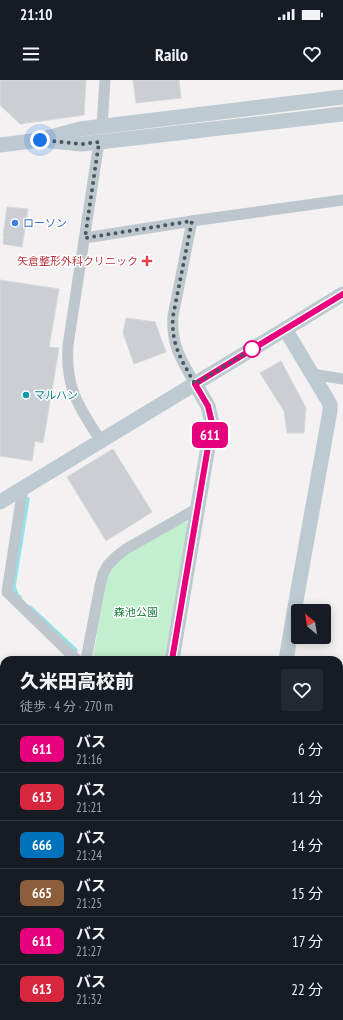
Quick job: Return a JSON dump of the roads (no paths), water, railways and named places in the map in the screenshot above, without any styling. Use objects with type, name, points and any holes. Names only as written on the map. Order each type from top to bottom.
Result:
[{"type":"street","points":[[102,126],[105,80]]},
{"type":"street","points":[[0,145],[40,140],[80,129],[343,97]]},
{"type":"street","points":[[40,140],[82,144],[343,114]]},
{"type":"street","points":[[99,142],[67,360],[73,393],[80,408],[101,441]]},
{"type":"street","points":[[85,238],[192,221],[343,200]]},
{"type":"street","points":[[173,656],[212,423],[208,406],[178,355],[172,329],[173,316],[192,221]]},
{"type":"street","points":[[0,502],[343,294]]},
{"type":"street","points":[[285,329],[330,404],[287,656]]},
{"type":"street","points":[[312,374],[343,379]]},
{"type":"street","points":[[23,488],[7,592],[73,656]]},
{"type":"street","points":[[87,656],[100,586],[103,574],[108,565],[126,549],[198,508]]},
{"type":"waterway","points":[[20,597],[17,595],[14,586],[28,499]]},
{"type":"waterway","points":[[30,607],[76,650]]},
{"type":"place","name":"ローソン","points":[[15,223]]},
{"type":"place","name":"矢倉整形外科クリニック","points":[[147,261]]},
{"type":"place","name":"マルハン","points":[[26,395]]},
{"type":"park label","name":"森池公園","points":[[136,612]]}]
